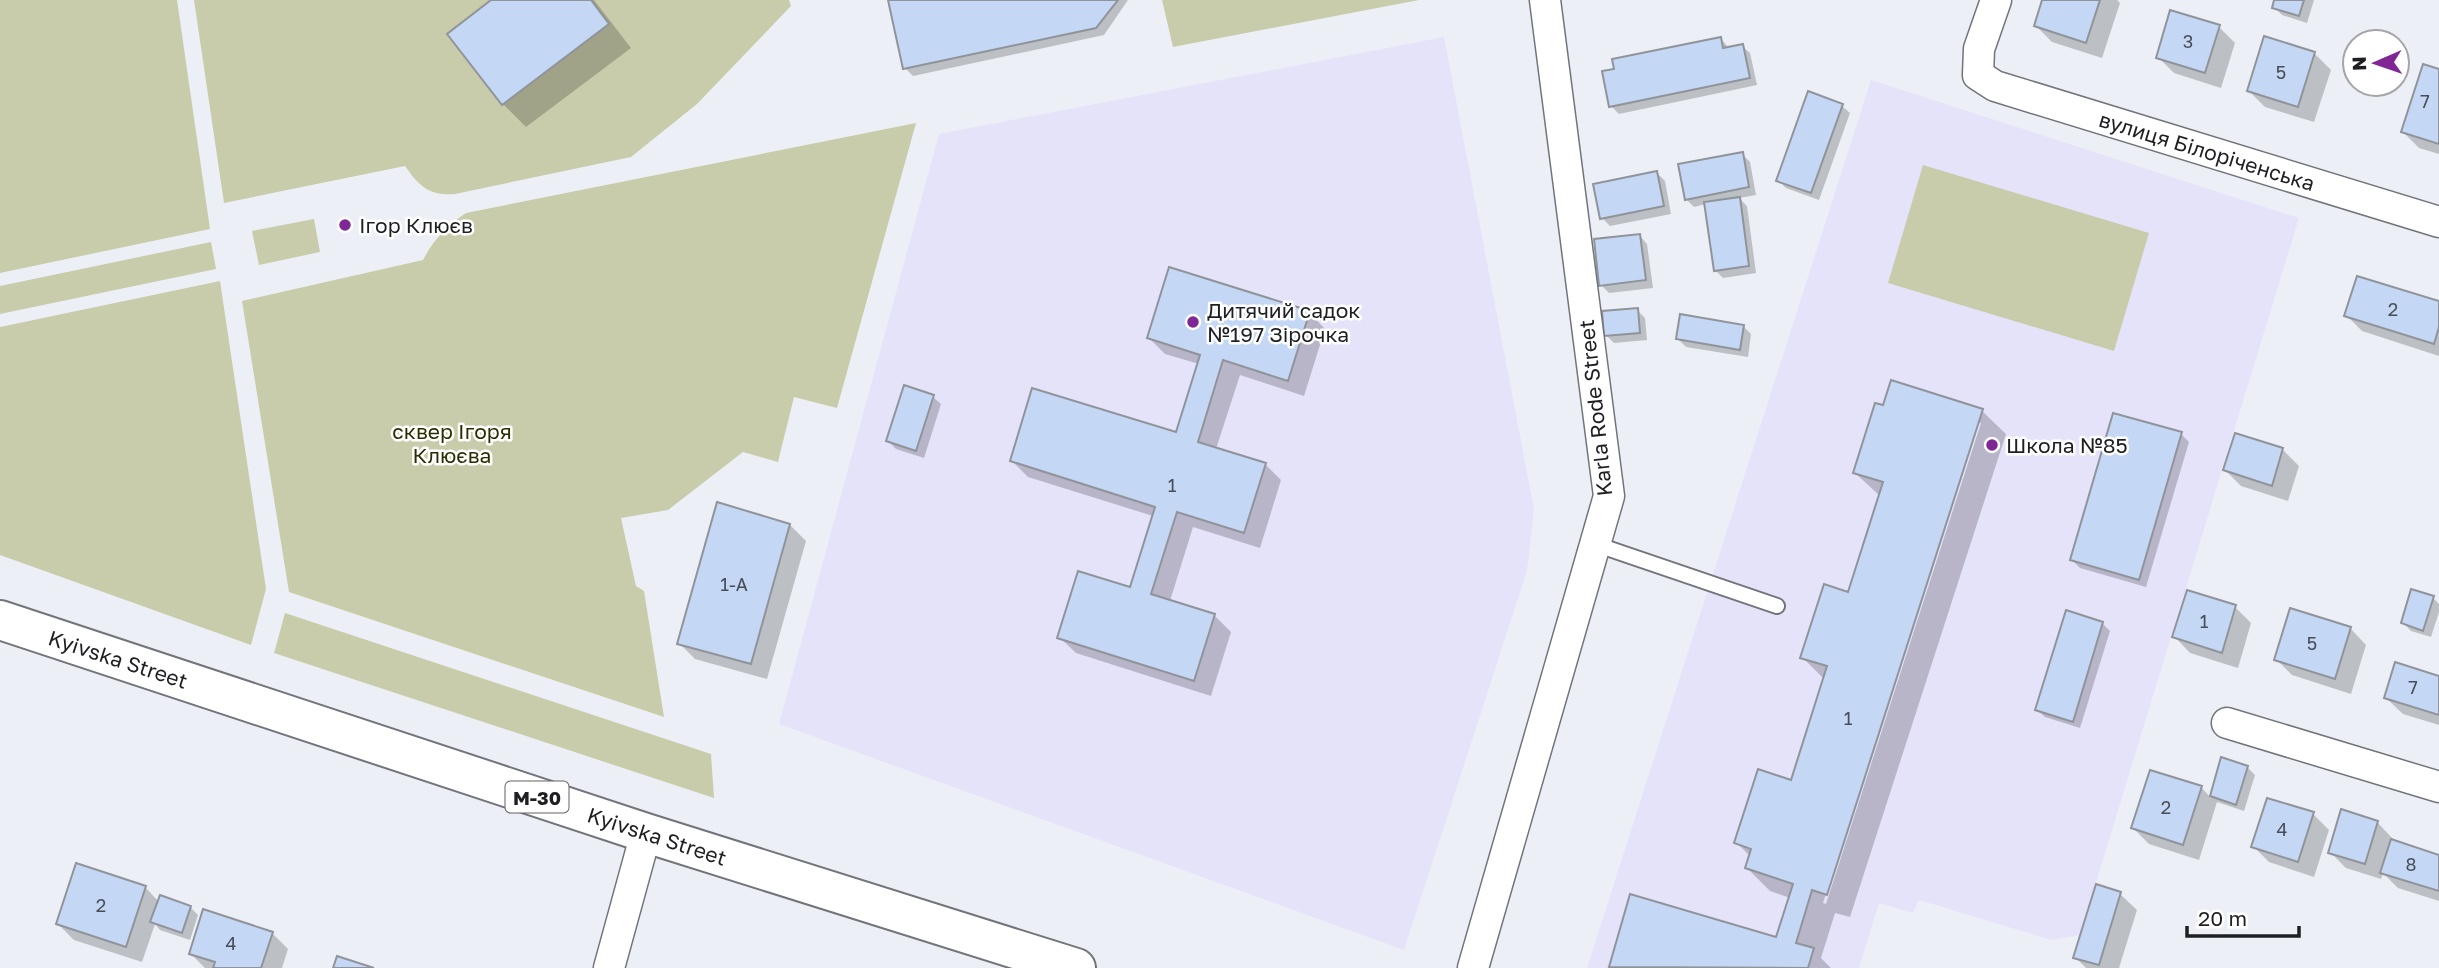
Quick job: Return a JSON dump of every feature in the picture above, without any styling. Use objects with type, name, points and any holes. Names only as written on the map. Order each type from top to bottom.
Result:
[{"type":"highway","name":"Kyivska Street","points":[[0,620],[646,832],[1076,968]]},
{"type":"street","name":"Karla Rode Street","points":[[1473,968],[1609,496],[1545,0]]},
{"type":"street","name":"вулиця Білоріченська","points":[[1996,0],[1979,49],[1978,75],[1995,86],[2439,222]]},
{"type":"street","points":[[2227,723],[2439,787]]},
{"type":"street","points":[[609,968],[646,832]]},
{"type":"lane","points":[[1595,544],[1777,606]]},
{"type":"shaded area","name":"Дитячий садок №197 Зірочка","points":[[1444,37],[1534,509],[1527,571],[1404,950],[779,724],[939,134]]},
{"type":"shaded area","name":"Школа №85","points":[[1871,80],[2299,218],[2080,935],[2051,940],[1919,900],[1913,913],[1879,903],[1859,968],[1587,968]]},
{"type":"green space","points":[[0,0],[177,0],[210,229],[0,273]]},
{"type":"green space","points":[[194,0],[789,0],[791,6],[697,104],[631,157],[455,194],[431,191],[415,179],[405,166],[224,203]]},
{"type":"green space","points":[[1162,0],[1419,0],[1173,47]]},
{"type":"green space","name":"сквер Ігоря Клюєва","points":[[916,123],[837,408],[794,397],[778,462],[743,452],[668,510],[621,518],[636,586],[644,591],[664,717],[289,592],[242,301],[423,260],[441,234],[466,213]]},
{"type":"green space","points":[[1923,165],[2149,233],[2114,351],[1888,283]]},
{"type":"green space","points":[[314,219],[320,252],[259,265],[252,231]]},
{"type":"green space","points":[[211,242],[216,269],[0,314],[0,286]]},
{"type":"green space","points":[[220,281],[266,589],[251,645],[0,555],[0,327]]},
{"type":"green space","points":[[285,613],[711,754],[714,798],[274,653]]},
{"type":"building","points":[[491,0],[591,0],[609,24],[502,105],[447,34]]},
{"type":"building","points":[[888,0],[1118,0],[1096,28],[903,69]]},
{"type":"building","points":[[2042,0],[2100,0],[2086,43],[2034,26]]},
{"type":"building","points":[[2274,0],[2304,0],[2299,16],[2272,8]]},
{"type":"building","points":[[2170,10],[2220,25],[2205,73],[2156,58]]},
{"type":"building","points":[[2264,36],[2315,52],[2298,107],[2247,91]]},
{"type":"building","points":[[1721,37],[1723,48],[1743,44],[1750,78],[1609,107],[1602,71],[1614,69],[1612,59]]},
{"type":"building","points":[[2423,64],[2439,69],[2439,144],[2401,132]]},
{"type":"building","points":[[1808,91],[1843,104],[1811,193],[1776,181]]},
{"type":"building","points":[[1743,152],[1749,187],[1685,200],[1678,164]]},
{"type":"building","points":[[1657,171],[1664,206],[1600,219],[1593,184]]},
{"type":"building","points":[[1740,197],[1749,266],[1714,271],[1704,202]]},
{"type":"building","points":[[1640,234],[1646,280],[1599,286],[1594,239]]},
{"type":"building","points":[[1169,267],[1310,311],[1288,381],[1223,360],[1198,442],[1266,463],[1244,533],[1177,512],[1151,594],[1215,614],[1194,681],[1057,638],[1078,571],[1130,587],[1155,507],[1010,461],[1032,388],[1176,432],[1200,355],[1147,338]]},
{"type":"building","points":[[2357,276],[2439,301],[2439,327],[2434,344],[2344,316]]},
{"type":"building","points":[[1638,308],[1640,333],[1604,336],[1602,311]]},
{"type":"building","points":[[1680,314],[1744,325],[1740,350],[1676,339]]},
{"type":"building","points":[[1891,380],[1983,409],[1827,895],[1812,890],[1796,943],[1814,948],[1808,968],[1609,967],[1630,894],[1776,937],[1793,884],[1745,868],[1751,849],[1734,843],[1758,769],[1791,780],[1827,666],[1800,658],[1824,584],[1848,592],[1883,482],[1853,473],[1875,403],[1883,405]]},
{"type":"building","points":[[904,385],[934,395],[916,451],[886,441]]},
{"type":"building","points":[[2113,413],[2182,432],[2139,580],[2070,560]]},
{"type":"building","points":[[2235,433],[2283,448],[2272,486],[2223,470]]},
{"type":"building","points":[[717,502],[790,524],[751,664],[677,644]]},
{"type":"building","points":[[2411,589],[2434,596],[2423,631],[2401,623]]},
{"type":"building","points":[[2187,590],[2236,605],[2222,653],[2172,637]]},
{"type":"building","points":[[2290,608],[2351,627],[2335,679],[2274,660]]},
{"type":"building","points":[[2066,610],[2103,622],[2073,722],[2035,710]]},
{"type":"building","points":[[2395,662],[2439,676],[2439,715],[2384,698]]},
{"type":"building","points":[[2221,757],[2248,766],[2236,805],[2210,796]]},
{"type":"building","points":[[2150,770],[2202,786],[2183,845],[2131,828]]},
{"type":"building","points":[[2267,798],[2314,812],[2298,862],[2251,847]]},
{"type":"building","points":[[2341,809],[2378,821],[2365,864],[2328,853]]},
{"type":"building","points":[[2391,839],[2439,855],[2439,891],[2380,873]]},
{"type":"building","points":[[76,863],[146,886],[126,947],[56,924]]},
{"type":"building","points":[[2096,884],[2121,892],[2099,965],[2073,958]]},
{"type":"building","points":[[160,895],[191,906],[182,933],[150,922]]},
{"type":"building","points":[[203,909],[273,932],[261,968],[213,968],[215,962],[189,954]]},
{"type":"building","points":[[337,956],[374,968],[333,968]]},
{"type":"place","name":"Ігор Клюєв","points":[[345,225]]},
{"type":"place","name":"Дитячий садок №197 Зірочка","points":[[1193,322]]},
{"type":"place","name":"Школа №85","points":[[1992,445]]}]
